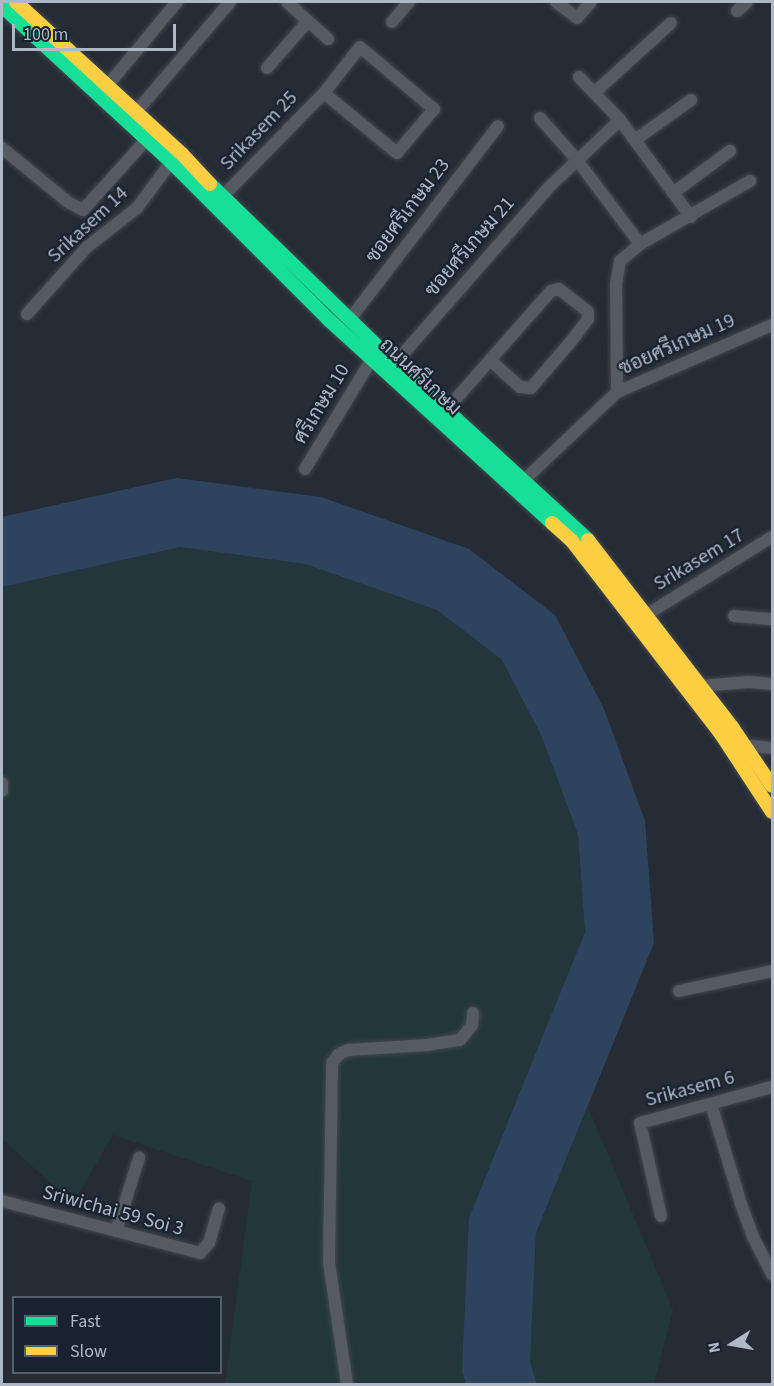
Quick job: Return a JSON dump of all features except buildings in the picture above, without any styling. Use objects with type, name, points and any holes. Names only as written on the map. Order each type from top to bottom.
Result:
[{"type":"main road","name":"ถนนศรีเกษม","points":[[16,2],[182,154],[222,197],[395,363],[523,481],[562,523],[721,734],[772,812]]},
{"type":"main road","name":"ถนนศรีเกษม","points":[[2,6],[171,162],[250,242],[372,359],[562,523],[582,532],[700,686],[772,786]]},
{"type":"street","points":[[108,85],[177,2]]},
{"type":"street","points":[[136,112],[230,2]]},
{"type":"street","points":[[287,2],[328,39]]},
{"type":"street","points":[[393,22],[410,2]]},
{"type":"street","points":[[556,2],[577,18],[591,2]]},
{"type":"street","points":[[737,11],[747,2]]},
{"type":"street","points":[[267,68],[308,21]]},
{"type":"street","points":[[594,93],[671,23]]},
{"type":"street","name":"Srikasem 25","points":[[222,197],[324,93],[360,47],[434,109],[397,153],[324,93]]},
{"type":"street","points":[[579,77],[620,120],[691,218]]},
{"type":"street","points":[[634,140],[691,100]]},
{"type":"street","points":[[540,118],[577,160],[640,244]]},
{"type":"street","name":"ซอยศรีเกษม 21","points":[[395,363],[549,187],[620,120]]},
{"type":"street","name":"ซอยศรีเกษม 23","points":[[350,319],[498,126]]},
{"type":"street","points":[[2,148],[68,202],[83,210],[147,140]]},
{"type":"street","points":[[673,193],[730,151]]},
{"type":"street","name":"Srikasem 14","points":[[27,314],[87,247],[137,208],[171,162]]},
{"type":"street","points":[[617,392],[616,285],[620,261],[640,244],[691,218],[750,181]]},
{"type":"street","points":[[447,409],[490,360],[551,291],[559,289],[588,312],[588,319],[573,339],[531,388],[520,387],[490,360]]},
{"type":"street","name":"ซอยศรีเกษม 19","points":[[523,481],[617,392],[772,325]]},
{"type":"street","name":"ศรีเกษม 10","points":[[305,469],[372,359]]},
{"type":"street","name":"Srikasem 17","points":[[646,615],[770,544]]},
{"type":"street","points":[[734,616],[772,619]]},
{"type":"street","points":[[700,686],[749,682],[772,684]]},
{"type":"street","points":[[744,745],[772,748]]},
{"type":"street","points":[[2,783],[2,791]]},
{"type":"street","points":[[679,990],[772,971]]},
{"type":"street","points":[[347,1384],[329,1262],[332,1063],[339,1054],[348,1050],[427,1045],[460,1040],[472,1025],[473,1013]]},
{"type":"street","name":"Srikasem 6","points":[[661,1216],[640,1123],[772,1087]]},
{"type":"street","points":[[711,1104],[753,1238],[772,1274]]},
{"type":"street","points":[[116,1231],[139,1158]]},
{"type":"street","name":"Sriwichai 59 Soi 3","points":[[2,1201],[200,1253],[209,1243],[219,1208]]},
{"type":"green space","points":[[180,547],[305,564],[437,610],[502,660],[542,737],[578,835],[585,932],[525,1081],[462,1372],[466,1384],[225,1384],[252,1181],[113,1135],[73,1203],[2,1139],[2,587]]},
{"type":"green space","points":[[588,1107],[673,1310],[654,1384],[537,1384],[530,1362],[536,1233]]},
{"type":"water","points":[[176,478],[321,497],[469,549],[555,615],[604,709],[645,821],[654,943],[536,1233],[530,1362],[537,1384],[466,1384],[462,1372],[469,1218],[585,932],[578,835],[542,737],[502,660],[437,610],[305,564],[180,547],[2,587],[2,517]]},
{"type":"traffic: fast","points":[[2,6],[171,162],[329,320],[552,523]]},
{"type":"traffic: fast","points":[[210,184],[395,363],[588,540]]},
{"type":"traffic: slow","points":[[16,2],[182,154],[210,184]]},
{"type":"traffic: slow","points":[[552,523],[572,541],[721,734],[772,812]]},
{"type":"traffic: slow","points":[[588,540],[732,727],[772,786]]}]
